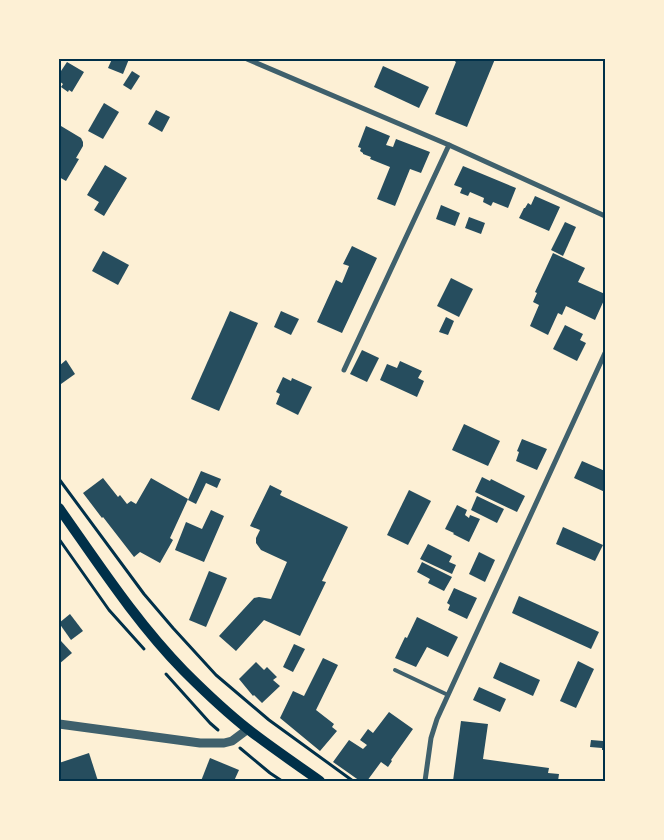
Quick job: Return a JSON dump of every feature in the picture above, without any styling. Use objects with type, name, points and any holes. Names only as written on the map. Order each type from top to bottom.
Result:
[{"type":"main road","points":[[59,508],[108,578],[154,637],[184,670],[248,729],[320,781]]},
{"type":"street","points":[[247,59],[449,145],[605,216]]},
{"type":"street","points":[[344,370],[449,145]]},
{"type":"street","points":[[425,781],[431,738],[437,720],[605,353]]},
{"type":"street","points":[[59,724],[200,743],[232,741],[248,729]]},
{"type":"lane","points":[[395,670],[448,694]]},
{"type":"path","points":[[59,479],[144,594],[216,674],[269,720],[354,781]]},
{"type":"building","points":[[112,59],[129,59],[123,74],[108,68]]},
{"type":"building","points":[[452,59],[495,59],[467,127],[435,114],[456,62]]},
{"type":"building","points":[[67,62],[84,72],[72,92],[69,90],[68,92],[61,87],[63,84],[59,81],[59,74]]},
{"type":"building","points":[[383,66],[429,87],[419,108],[374,87]]},
{"type":"building","points":[[132,71],[140,76],[131,90],[123,85]]},
{"type":"building","points":[[104,103],[119,112],[103,139],[88,131]]},
{"type":"building","points":[[156,110],[170,117],[162,132],[148,124]]},
{"type":"building","points":[[61,126],[81,138],[83,142],[83,146],[76,158],[79,159],[66,181],[59,177],[59,129]]},
{"type":"building","points":[[366,126],[390,136],[386,145],[393,147],[396,139],[430,152],[421,173],[410,169],[395,206],[377,199],[390,167],[370,159],[371,157],[363,154],[360,151],[361,148],[358,147]]},
{"type":"building","points":[[105,165],[127,178],[104,216],[94,210],[99,202],[87,195]]},
{"type":"building","points":[[463,166],[516,188],[508,208],[493,202],[491,206],[483,202],[484,198],[470,192],[468,196],[460,193],[462,188],[454,185]]},
{"type":"building","points":[[535,196],[560,207],[549,231],[519,218],[528,203],[531,205]]},
{"type":"building","points":[[441,205],[460,213],[455,226],[436,219]]},
{"type":"building","points":[[469,217],[485,223],[481,234],[465,228]]},
{"type":"building","points":[[565,222],[576,227],[563,256],[551,250]]},
{"type":"building","points":[[352,246],[377,258],[342,333],[317,322],[336,280],[342,283],[349,266],[343,264]]},
{"type":"building","points":[[103,251],[129,265],[118,285],[92,271]]},
{"type":"building","points":[[553,253],[585,268],[578,282],[605,294],[605,298],[595,320],[566,306],[562,315],[558,313],[548,335],[530,326],[539,305],[533,302],[537,293],[535,292]]},
{"type":"building","points":[[451,278],[473,289],[459,317],[437,306]]},
{"type":"building","points":[[230,311],[258,323],[219,411],[191,399]]},
{"type":"building","points":[[281,311],[299,319],[291,335],[274,327]]},
{"type":"building","points":[[446,317],[454,321],[448,335],[439,332]]},
{"type":"building","points":[[565,325],[583,334],[580,340],[586,343],[577,361],[553,349]]},
{"type":"building","points":[[362,350],[379,358],[367,382],[350,374]]},
{"type":"building","points":[[66,360],[75,374],[61,384],[59,380],[59,366]]},
{"type":"building","points":[[400,361],[422,371],[418,378],[424,381],[417,397],[380,380],[387,364],[397,368]]},
{"type":"building","points":[[283,377],[291,381],[292,378],[312,387],[298,415],[276,404],[280,394],[276,392]]},
{"type":"building","points":[[464,424],[500,441],[488,466],[452,450]]},
{"type":"building","points":[[522,439],[547,449],[537,470],[516,461],[519,452],[517,451]]},
{"type":"building","points":[[582,461],[605,471],[605,492],[574,478]]},
{"type":"building","points":[[201,471],[221,479],[217,488],[206,483],[196,504],[188,500]]},
{"type":"building","points":[[482,477],[490,481],[491,479],[525,496],[517,512],[475,492]]},
{"type":"building","points":[[103,478],[118,497],[120,495],[127,504],[131,501],[136,504],[151,478],[188,499],[170,538],[173,540],[160,563],[140,552],[134,557],[83,493]]},
{"type":"building","points":[[270,485],[282,491],[280,495],[348,527],[322,581],[326,582],[300,636],[264,620],[236,651],[219,636],[254,598],[271,599],[287,562],[261,550],[256,543],[260,530],[250,526]]},
{"type":"building","points":[[409,490],[431,501],[408,545],[387,535]]},
{"type":"building","points":[[477,496],[504,509],[497,523],[471,510]]},
{"type":"building","points":[[457,505],[467,510],[465,515],[469,518],[470,515],[480,519],[469,542],[445,529]]},
{"type":"building","points":[[211,510],[224,516],[204,562],[175,550],[186,522],[202,529]]},
{"type":"building","points":[[563,527],[603,545],[595,561],[556,544]]},
{"type":"building","points":[[428,544],[452,556],[449,562],[456,565],[452,574],[420,559]]},
{"type":"building","points":[[479,552],[495,560],[485,582],[469,574]]},
{"type":"building","points":[[422,562],[452,577],[444,591],[428,583],[430,579],[417,572]]},
{"type":"building","points":[[209,571],[227,578],[206,627],[189,620]]},
{"type":"building","points":[[454,588],[477,598],[467,619],[448,610],[450,605],[447,603]]},
{"type":"building","points":[[519,596],[599,632],[591,649],[512,613]]},
{"type":"building","points":[[70,614],[83,631],[71,640],[59,623]]},
{"type":"building","points":[[417,617],[458,637],[448,657],[427,647],[416,667],[395,658]]},
{"type":"building","points":[[61,641],[72,653],[59,664],[59,642]]},
{"type":"building","points":[[294,644],[305,649],[293,672],[283,667]]},
{"type":"building","points":[[323,658],[338,665],[316,710],[334,724],[332,727],[337,731],[320,751],[280,718],[293,691],[304,696]]},
{"type":"building","points":[[578,661],[594,669],[576,708],[560,701]]},
{"type":"building","points":[[256,662],[264,670],[267,667],[277,677],[273,680],[280,686],[262,703],[253,696],[239,679]]},
{"type":"building","points":[[500,662],[540,680],[533,696],[493,678]]},
{"type":"building","points":[[479,687],[506,699],[500,712],[473,700]]},
{"type":"building","points":[[389,712],[413,729],[388,767],[381,762],[367,781],[360,781],[333,762],[349,740],[363,749],[367,745],[360,740],[368,729],[373,733]]},
{"type":"building","points":[[461,721],[488,724],[483,759],[549,768],[548,773],[559,774],[558,781],[453,781]]},
{"type":"building","points":[[605,739],[605,750],[590,747],[591,740],[603,741]]},
{"type":"building","points":[[89,753],[98,781],[59,781],[59,763]]},
{"type":"building","points":[[210,758],[239,770],[234,781],[201,781]]}]
